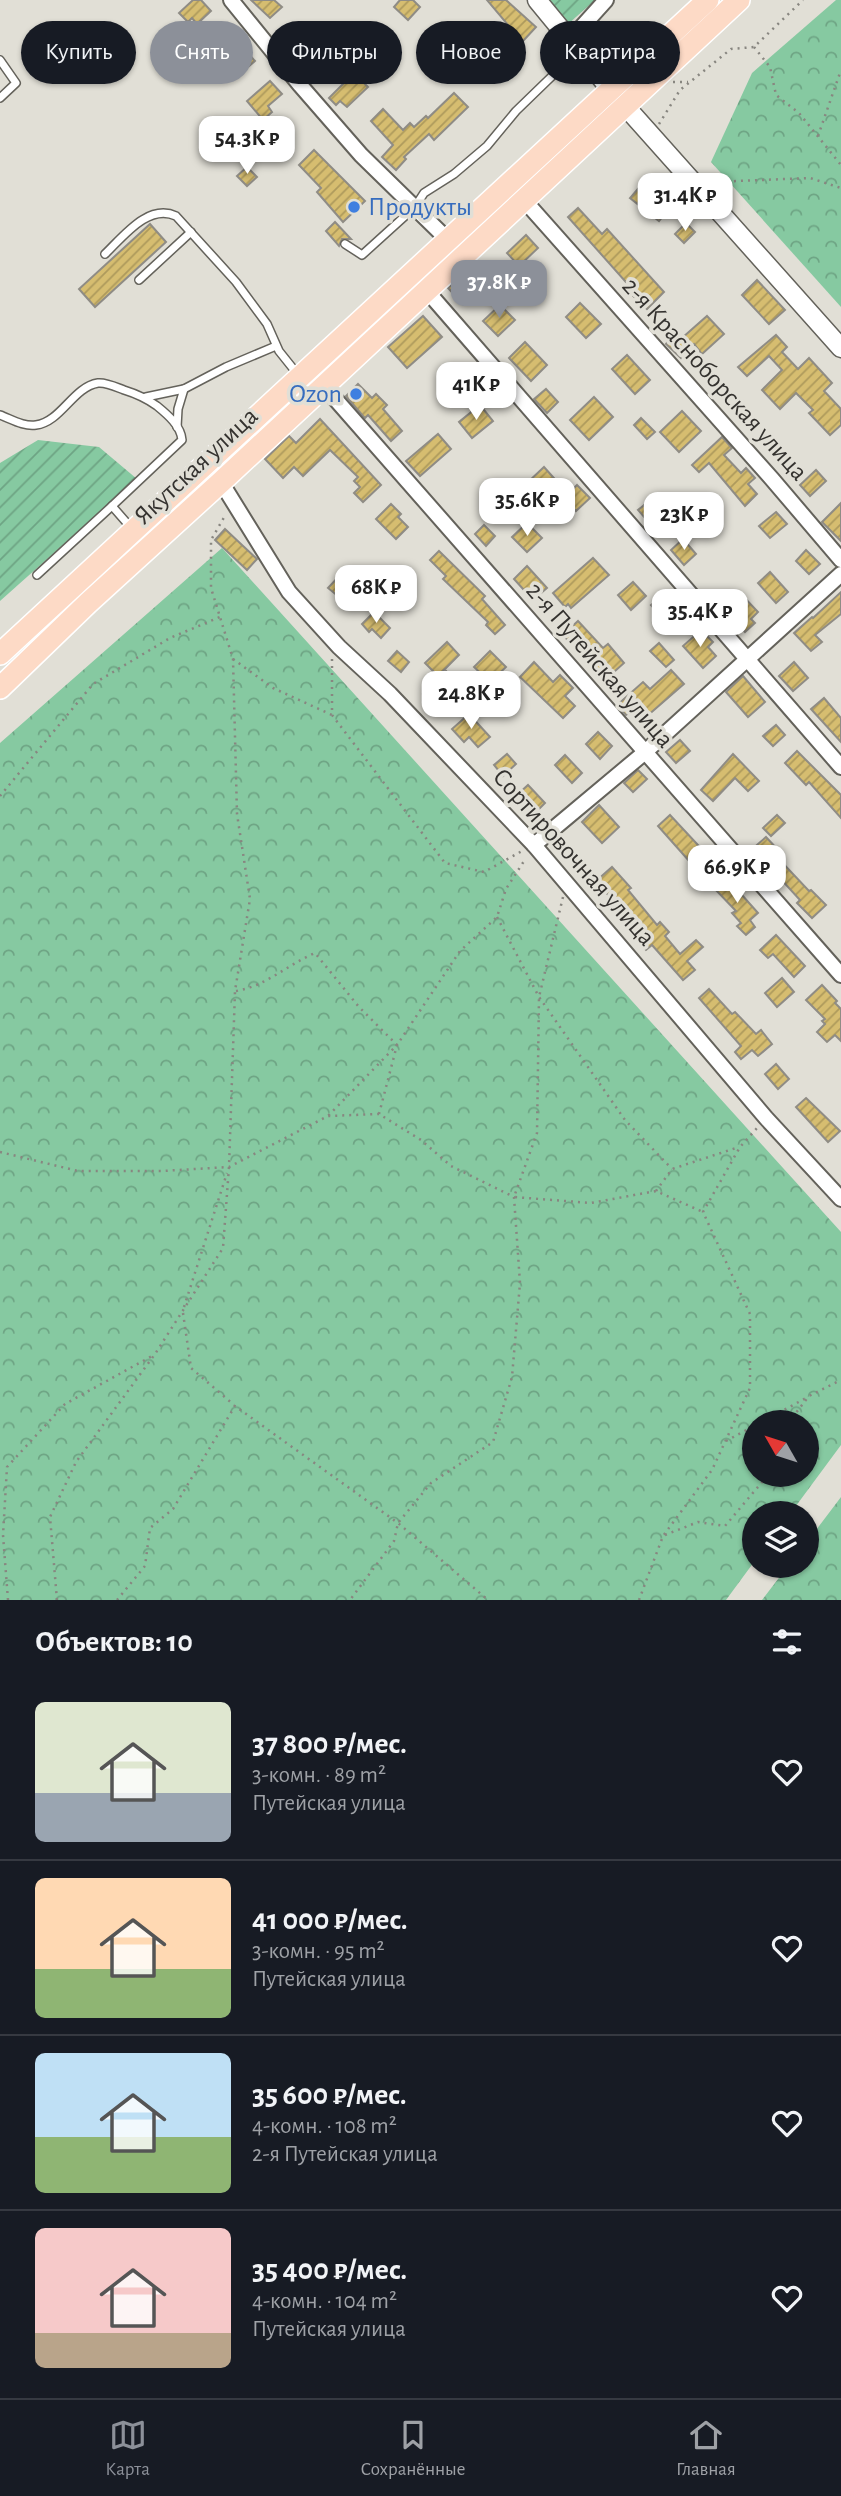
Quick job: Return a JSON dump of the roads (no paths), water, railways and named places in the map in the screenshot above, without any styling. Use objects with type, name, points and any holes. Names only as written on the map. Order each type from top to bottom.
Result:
[{"type":"main road","name":"Якутская улица","points":[[0,654],[708,0]]},
{"type":"main road","name":"Якутская улица","points":[[0,688],[88,603],[224,488],[323,385],[739,0]]},
{"type":"main road","points":[[611,90],[626,107]]},
{"type":"street","points":[[231,0],[361,155],[448,240]]},
{"type":"street","points":[[537,0],[554,21]]},
{"type":"street","points":[[591,21],[606,0]]},
{"type":"street","points":[[606,84],[611,90]]},
{"type":"street","points":[[626,107],[841,348]]},
{"type":"street","name":"2-я Красноборская улица","points":[[524,200],[841,560]]},
{"type":"street","points":[[426,291],[841,767]]},
{"type":"street","name":"2-я Путейская улица","points":[[323,385],[841,975]]},
{"type":"street","name":"Сортировочная улица","points":[[224,488],[289,592],[339,647],[390,694],[534,845],[766,1118],[841,1199]]},
{"type":"street","points":[[534,845],[644,753],[841,574]]},
{"type":"lane","points":[[0,60],[16,83],[0,98]]},
{"type":"lane","points":[[345,244],[362,255],[415,207],[424,193],[454,174],[487,146],[540,84]]},
{"type":"lane","points":[[105,254],[140,222],[156,214],[176,216],[236,282],[267,324],[276,346],[300,377]]},
{"type":"lane","points":[[139,280],[191,232]]},
{"type":"lane","points":[[146,397],[184,389],[226,366],[276,346]]},
{"type":"lane","points":[[0,415],[24,424],[36,425],[48,421],[95,383],[105,383],[146,397],[171,418],[182,436],[178,444],[37,575]]},
{"type":"lane","points":[[177,428],[178,409],[184,389]]},
{"type":"lane","points":[[112,506],[133,531]]},
{"type":"place","name":"Продукты","points":[[354,207]]},
{"type":"place","name":"Ozon","points":[[356,394]]}]
